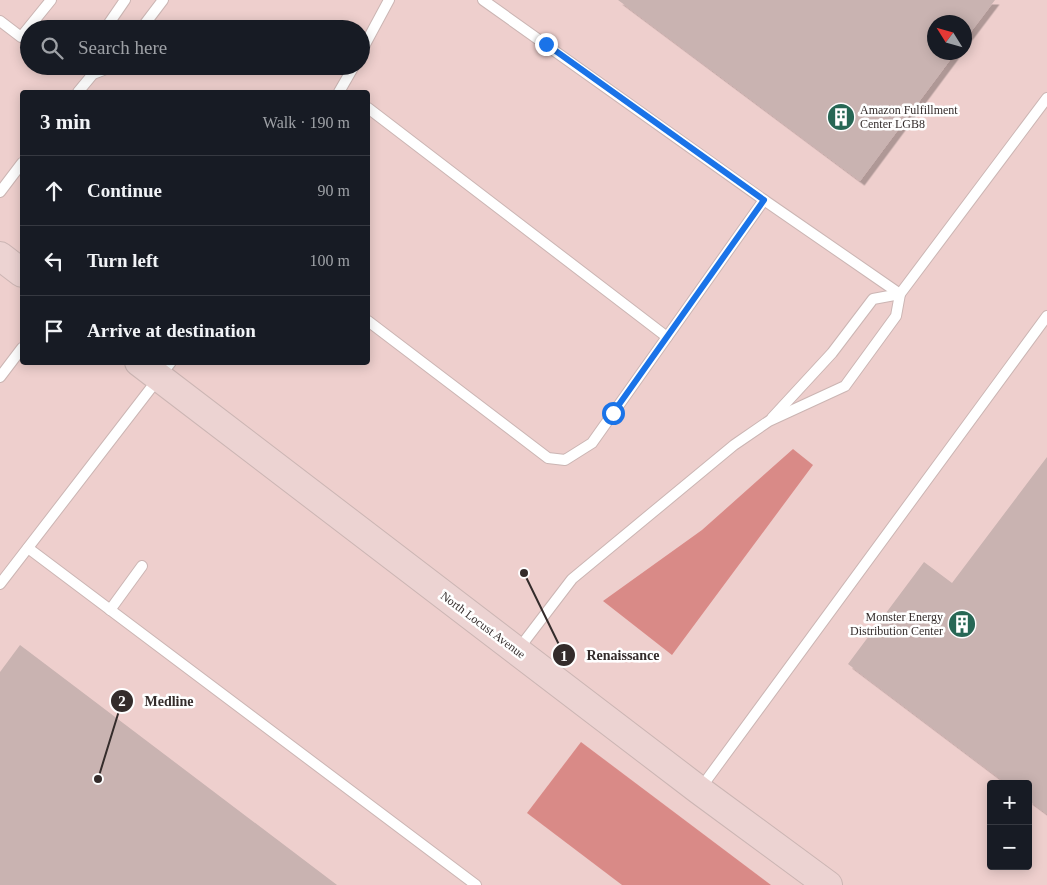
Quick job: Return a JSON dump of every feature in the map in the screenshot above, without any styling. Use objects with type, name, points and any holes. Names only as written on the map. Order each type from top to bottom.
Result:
[{"type":"street","points":[[0,256],[20,271]]},
{"type":"street","name":"North Locust Avenue","points":[[157,368],[517,651],[699,790],[828,885]]},
{"type":"lane","points":[[35,20],[51,0]]},
{"type":"lane","points":[[111,20],[125,0]]},
{"type":"lane","points":[[149,20],[163,0]]},
{"type":"lane","points":[[370,35],[389,0]]},
{"type":"lane","points":[[483,0],[764,200],[900,294]]},
{"type":"lane","points":[[0,21],[20,36]]},
{"type":"lane","points":[[79,90],[88,75]]},
{"type":"lane","points":[[343,90],[350,75]]},
{"type":"lane","points":[[517,651],[572,579],[734,445],[769,421],[845,386],[896,316],[900,294],[1047,98]]},
{"type":"lane","points":[[370,110],[667,337]]},
{"type":"lane","points":[[0,192],[20,166]]},
{"type":"lane","points":[[370,323],[548,458],[565,460],[592,443],[764,200]]},
{"type":"lane","points":[[769,421],[832,353],[872,299],[900,294]]},
{"type":"lane","points":[[699,790],[1047,316]]},
{"type":"lane","points":[[0,377],[20,351]]},
{"type":"lane","points":[[0,584],[157,368]]},
{"type":"lane","points":[[28,548],[476,885]]},
{"type":"lane","points":[[110,610],[142,566]]},
{"type":"shaded area","points":[[0,0],[1047,0],[1047,885],[0,885]]},
{"type":"shaded area","points":[[793,449],[813,465],[672,655],[603,601],[702,530]]},
{"type":"shaded area","points":[[581,742],[771,885],[622,885],[527,813]]},
{"type":"building","name":"Amazon Fulfillment Center LGB8","points":[[618,0],[995,0],[972,30],[972,15],[927,15],[927,60],[950,60],[860,181]]},
{"type":"building","name":"Monster Energy Distribution Center","points":[[1047,457],[1047,814],[1032,803],[1032,780],[1002,780],[848,664],[924,562],[952,583]]},
{"type":"building","points":[[20,645],[337,885],[0,885],[0,672]]},
{"type":"place","name":"Amazon Fulfillment Center LGB8","points":[[841,117]]},
{"type":"place","name":"Renaissance","points":[[524,573]]},
{"type":"place","name":"Monster Energy Distribution Center","points":[[962,624]]},
{"type":"place","name":"Medline","points":[[98,779]]},
{"type":"route","points":[[546,44],[764,200],[613,413]]}]
